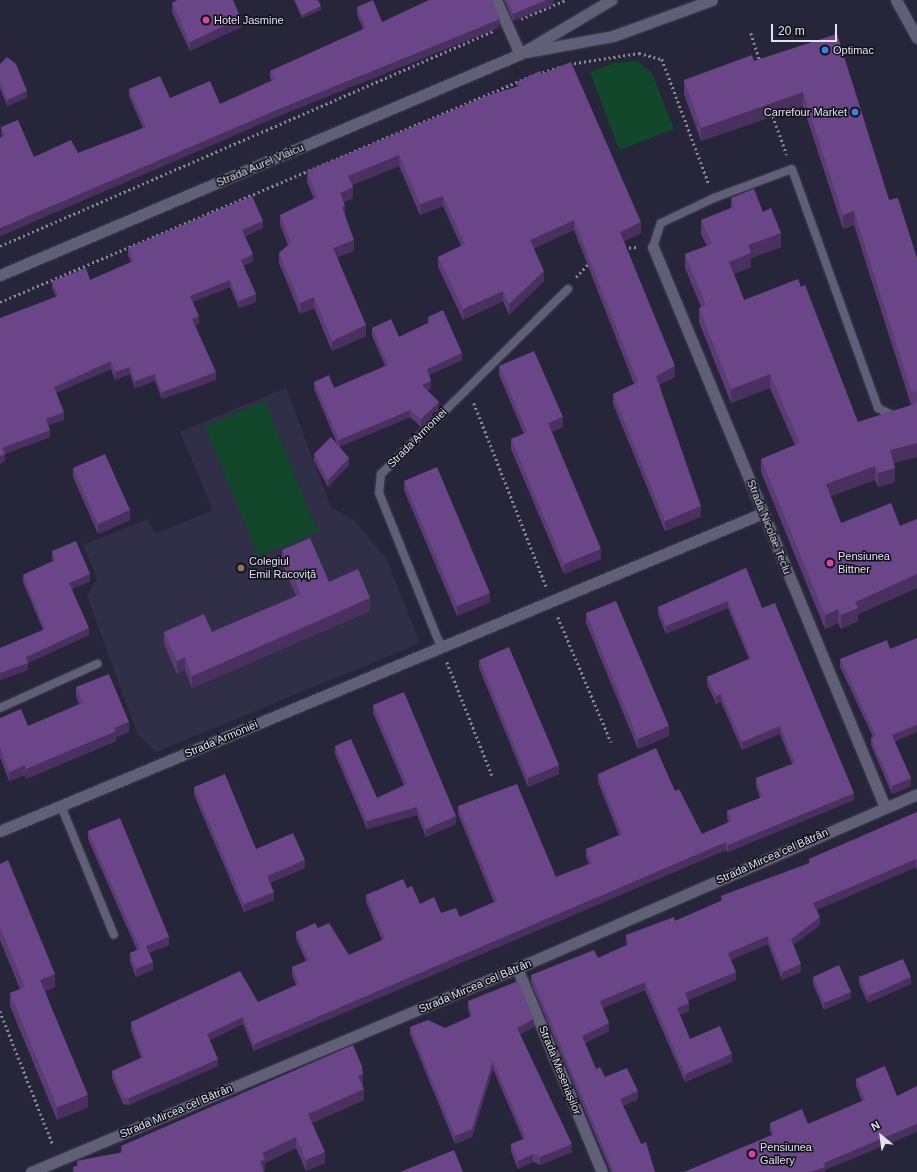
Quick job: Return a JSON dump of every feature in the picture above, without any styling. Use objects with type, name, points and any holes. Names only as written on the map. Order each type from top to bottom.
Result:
[{"type":"street","points":[[496,0],[520,54]]},
{"type":"street","name":"Strada Aurel Vlaicu","points":[[0,274],[520,54],[611,0]]},
{"type":"street","name":"Strada Aurel Vlaicu","points":[[520,54],[612,36],[712,0]]},
{"type":"street","points":[[896,0],[917,38]]},
{"type":"street","name":"Strada Nicolae Teclu","points":[[653,247],[885,807]]},
{"type":"street","name":"Strada Armoniei","points":[[0,832],[763,513]]},
{"type":"street","name":"Strada Mircea cel Bătrân","points":[[30,1172],[517,968],[917,794]]},
{"type":"street","name":"Strada Meseriașilor","points":[[517,968],[602,1172]]},
{"type":"lane","points":[[653,247],[661,223],[714,198],[792,169],[878,408],[894,416],[917,409]]},
{"type":"lane","name":"Strada Armoniei","points":[[441,647],[379,493],[381,474],[390,462],[568,289]]},
{"type":"lane","points":[[0,708],[97,664]]},
{"type":"lane","points":[[61,806],[114,935]]},
{"type":"path","points":[[0,246],[566,0]]},
{"type":"path","points":[[751,33],[759,67]]},
{"type":"path","points":[[0,302],[522,79],[574,62],[611,55],[639,53],[662,59],[714,198]]},
{"type":"path","points":[[773,116],[792,169]]},
{"type":"path","points":[[619,248],[653,247]]},
{"type":"path","points":[[568,289],[580,270],[592,261]]},
{"type":"path","points":[[468,387],[552,601],[611,742]]},
{"type":"path","points":[[441,647],[492,775]]},
{"type":"path","points":[[0,1011],[59,1160]]},
{"type":"shaded area","name":"Colegiul Emil Racoviță","points":[[286,388],[331,507],[355,521],[386,558],[420,643],[156,752],[138,735],[87,596],[97,578],[83,545],[148,519],[155,534],[213,510],[180,432]]},
{"type":"green space","points":[[637,61],[652,73],[674,129],[619,150],[590,72],[614,63]]},
{"type":"green space","points":[[265,401],[318,532],[258,556],[205,426]]},
{"type":"building","name":"Hotel Jasmine","points":[[177,0],[233,0],[241,18],[190,42],[172,3]]},
{"type":"building","points":[[295,0],[318,0],[321,6],[302,15]]},
{"type":"building","points":[[373,0],[382,22],[429,0],[492,0],[500,19],[286,106],[0,228],[0,138],[5,135],[1,127],[18,120],[34,157],[71,140],[78,153],[146,127],[129,89],[160,76],[170,98],[210,81],[220,104],[275,79],[270,71],[366,28],[357,7]]},
{"type":"building","points":[[507,0],[546,0],[513,14]]},
{"type":"building","points":[[837,34],[889,200],[898,198],[917,258],[917,392],[911,391],[854,211],[843,215],[803,92],[701,128],[684,80],[752,55],[754,61]]},
{"type":"building","points":[[7,57],[16,64],[27,91],[7,100],[0,81],[0,64]]},
{"type":"building","points":[[571,62],[641,222],[620,232],[675,366],[656,376],[701,506],[665,521],[613,394],[638,382],[574,220],[530,240],[544,271],[509,304],[503,291],[463,309],[438,257],[465,244],[443,196],[420,204],[399,155],[348,176],[353,187],[340,193],[345,206],[342,207],[354,240],[333,248],[366,325],[332,341],[314,297],[300,303],[279,253],[291,243],[280,215],[317,197],[307,171],[489,95],[519,86],[517,82],[540,71],[542,74]]},
{"type":"building","points":[[754,189],[763,212],[771,208],[781,233],[748,245],[751,253],[729,262],[744,300],[798,279],[801,287],[805,285],[858,422],[915,404],[917,401],[917,443],[890,450],[895,468],[878,473],[875,466],[826,484],[841,523],[891,503],[900,526],[917,519],[917,574],[855,602],[858,608],[841,615],[838,609],[825,615],[761,459],[800,443],[770,374],[731,389],[699,308],[706,305],[685,254],[712,244],[701,220],[734,207],[731,198]]},
{"type":"building","points":[[252,196],[263,221],[242,230],[253,254],[241,260],[256,294],[239,301],[230,280],[190,296],[199,316],[192,319],[216,372],[162,392],[155,374],[135,381],[130,367],[115,372],[111,361],[54,387],[64,412],[46,419],[50,430],[2,448],[5,454],[0,456],[0,318],[58,296],[52,281],[86,268],[90,280],[134,261],[128,248]]},
{"type":"building","points":[[443,310],[462,353],[427,369],[431,381],[422,385],[439,402],[421,419],[410,410],[339,440],[314,382],[329,375],[334,388],[388,365],[372,328],[391,319],[399,337],[430,322],[428,317]]},
{"type":"building","points":[[534,351],[563,417],[548,423],[601,549],[564,564],[511,439],[527,432],[499,366]]},
{"type":"building","points":[[331,437],[349,458],[328,480],[314,454]]},
{"type":"building","points":[[105,454],[130,510],[98,524],[73,468]]},
{"type":"building","points":[[437,467],[490,593],[457,606],[404,481]]},
{"type":"building","name":"Colegiul Emil Racoviță","points":[[310,538],[329,582],[358,569],[370,598],[192,676],[185,657],[177,661],[164,632],[204,614],[212,632],[301,594],[282,550]]},
{"type":"building","points":[[76,541],[90,574],[69,583],[89,628],[26,657],[28,663],[0,673],[0,648],[45,629],[23,575],[55,560],[52,551]]},
{"type":"building","points":[[746,568],[762,608],[775,603],[854,793],[728,845],[726,842],[254,1044],[243,1017],[207,1034],[218,1059],[129,1098],[123,1097],[112,1071],[143,1057],[131,1022],[240,971],[258,1002],[299,984],[292,967],[309,960],[296,932],[315,923],[318,928],[329,923],[349,955],[385,939],[366,895],[403,879],[407,888],[412,886],[420,904],[434,897],[441,913],[456,908],[460,917],[497,901],[458,806],[517,784],[556,877],[592,863],[586,849],[622,834],[598,774],[656,748],[675,791],[679,789],[702,834],[732,821],[727,811],[762,797],[756,778],[795,763],[780,726],[742,742],[721,694],[716,696],[707,677],[751,658],[728,601],[666,626],[658,607]]},
{"type":"building","points":[[616,601],[669,726],[638,739],[586,613]]},
{"type":"building","points":[[917,638],[917,725],[892,735],[911,778],[892,786],[871,738],[876,736],[840,659],[887,640],[890,649]]},
{"type":"building","points":[[509,647],[559,765],[528,778],[479,660]]},
{"type":"building","points":[[109,674],[129,722],[114,728],[116,731],[26,769],[25,765],[9,772],[0,747],[0,718],[21,709],[28,726],[83,703],[76,687]]},
{"type":"building","points":[[404,692],[456,816],[426,829],[417,807],[367,821],[335,746],[351,739],[377,798],[407,784],[373,705]]},
{"type":"building","points":[[225,774],[256,849],[293,833],[305,860],[267,876],[274,892],[244,904],[194,787]]},
{"type":"building","points":[[917,812],[917,862],[916,859],[813,903],[820,917],[791,939],[801,964],[782,972],[768,936],[728,953],[736,972],[685,993],[689,1003],[677,1008],[690,1039],[720,1026],[732,1054],[685,1074],[645,982],[600,1001],[609,1023],[582,1036],[596,1069],[600,1067],[605,1077],[627,1068],[638,1091],[620,1099],[641,1144],[646,1142],[655,1172],[614,1172],[531,975],[594,950],[598,958],[629,944],[626,935],[674,917],[675,921],[723,900],[721,896],[810,863],[809,859]]},
{"type":"building","points":[[120,818],[169,937],[146,946],[153,962],[136,969],[130,953],[140,949],[88,831]]},
{"type":"building","points":[[8,860],[55,974],[40,980],[88,1095],[57,1107],[10,993],[25,987],[0,927],[0,864]]},
{"type":"building","points":[[903,959],[911,977],[868,996],[859,977]]},
{"type":"building","points":[[839,965],[851,992],[824,1003],[813,977]]},
{"type":"building","points":[[518,981],[534,1019],[517,1028],[572,1144],[540,1157],[533,1154],[518,1161],[511,1144],[526,1138],[493,1061],[472,1129],[455,1136],[410,1027],[428,1020],[445,1028],[472,1016],[468,1001]]},
{"type":"building","points":[[353,1045],[362,1066],[363,1074],[358,1076],[364,1089],[308,1114],[325,1152],[306,1160],[296,1137],[262,1153],[265,1159],[260,1162],[264,1172],[75,1172],[73,1167],[78,1166],[77,1161],[123,1152],[121,1146]]},
{"type":"building","points":[[885,1066],[897,1096],[917,1086],[917,1124],[824,1163],[825,1167],[810,1172],[684,1172],[774,1134],[770,1123],[802,1109],[808,1124],[865,1100],[856,1079]]},
{"type":"building","points":[[454,1150],[463,1172],[400,1172]]},
{"type":"place","name":"Hotel Jasmine","points":[[206,20]]},
{"type":"place","name":"Optimac","points":[[825,50]]},
{"type":"place","name":"Carrefour Market","points":[[855,112]]},
{"type":"place","name":"Pensiunea Bittner","points":[[830,563]]},
{"type":"place","name":"Colegiul Emil Racoviță","points":[[241,568]]},
{"type":"place","name":"Pensiunea Gallery","points":[[752,1154]]}]
